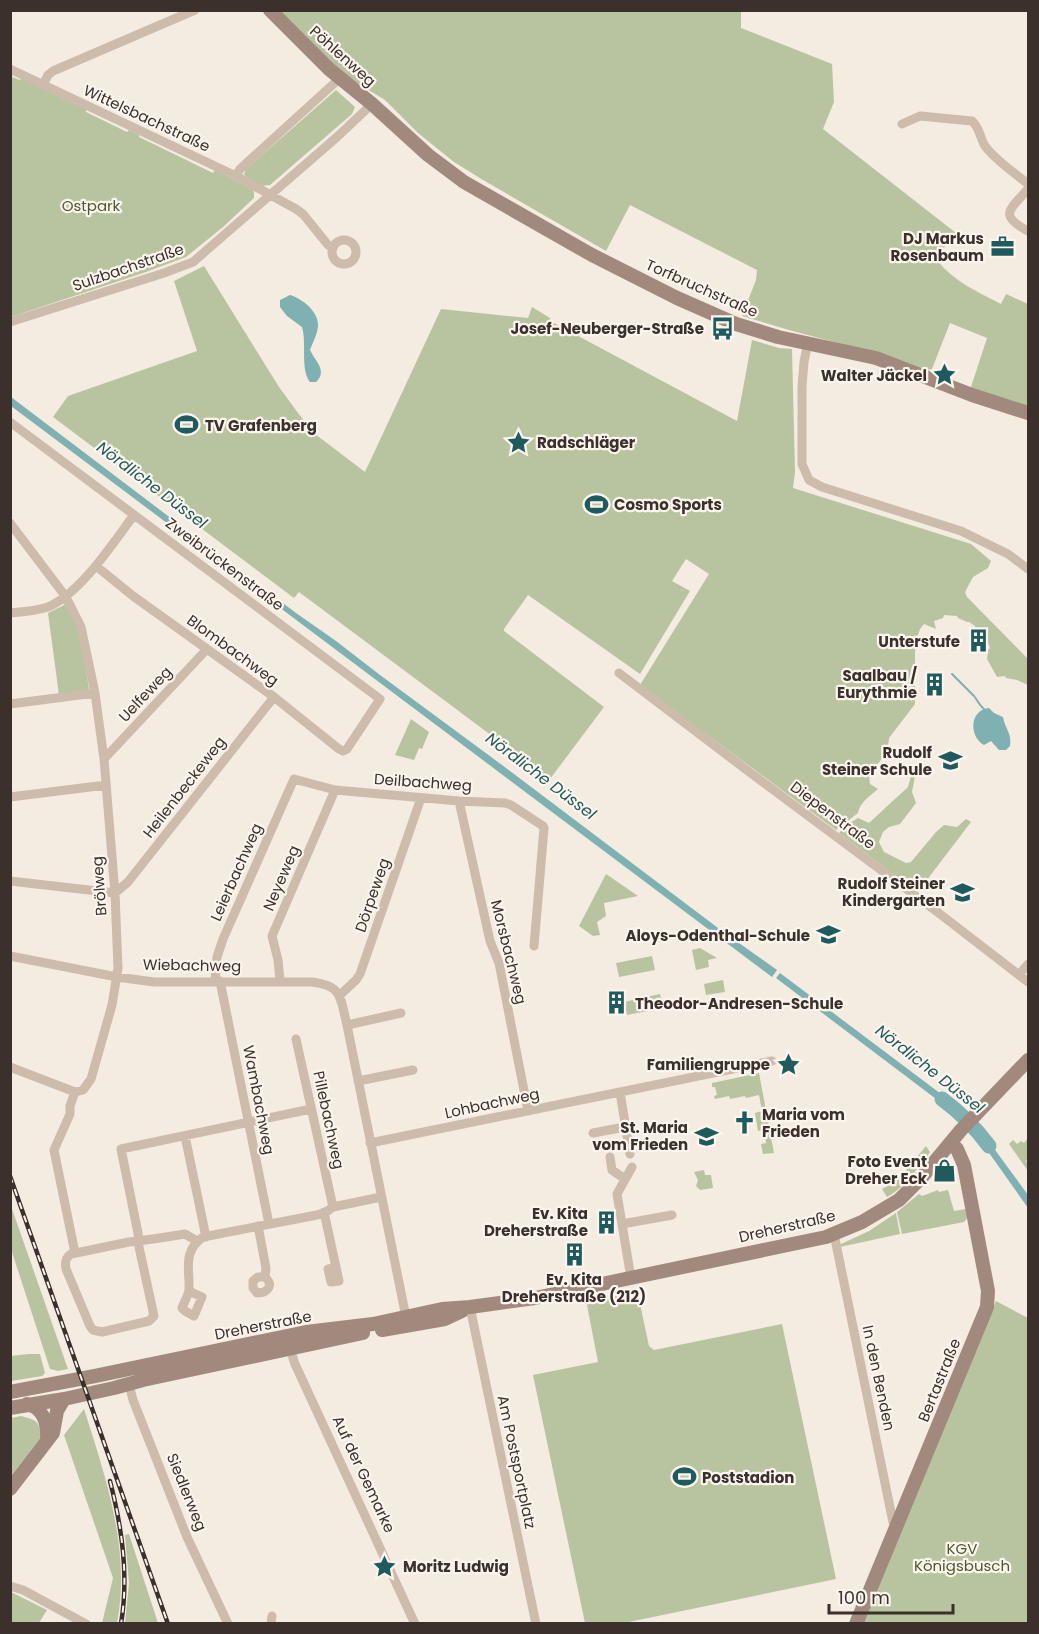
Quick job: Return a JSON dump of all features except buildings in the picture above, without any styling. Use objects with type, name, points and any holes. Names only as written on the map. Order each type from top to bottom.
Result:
[{"type":"main road","name":"Pöhlenweg","points":[[270,10],[340,78],[395,125]]},
{"type":"main road","name":"Torfbruchstraße","points":[[395,125],[428,155],[464,182],[602,260],[677,298],[736,324],[778,337],[876,358],[972,395],[1029,413]]},
{"type":"main road","name":"Dreherstraße","points":[[128,1377],[442,1309],[470,1308],[535,1298],[834,1234],[873,1216],[899,1200],[976,1114],[1029,1060]]},
{"type":"main road","name":"Bertastraße","points":[[856,1623],[987,1307],[988,1291],[964,1165],[957,1149],[951,1143]]},
{"type":"main road","name":"Dreherstraße","points":[[289,1343],[408,1327],[445,1319],[470,1308]]},
{"type":"main road","points":[[10,1392],[95,1376],[128,1377]]},
{"type":"main road","points":[[10,1489],[47,1442],[47,1405],[53,1390],[95,1376]]},
{"type":"main road","points":[[10,1408],[27,1404],[36,1407],[47,1405],[128,1377]]},
{"type":"main road","points":[[25,1389],[47,1405]]},
{"type":"street","points":[[43,85],[53,70],[195,10]]},
{"type":"street","name":"Wittelsbachstraße","points":[[10,69],[236,176],[269,194]]},
{"type":"street","points":[[236,176],[240,169],[340,78]]},
{"type":"street","name":"Sulzbachstraße","points":[[10,322],[164,273],[193,261],[372,104]]},
{"type":"street","points":[[902,124],[920,116],[972,121],[978,126],[989,151],[1029,187],[1010,212],[1013,223],[1029,231]]},
{"type":"street","points":[[269,194],[300,211],[333,248]]},
{"type":"street","points":[[808,342],[804,362],[801,455],[808,480],[822,488],[961,531],[1008,554],[1029,569]]},
{"type":"street","name":"Zweibrückenstraße","points":[[10,422],[380,699],[352,743]]},
{"type":"street","points":[[10,613],[45,608],[66,597],[96,566],[134,515]]},
{"type":"street","name":"Brölweg","points":[[10,523],[66,597],[83,634],[95,693],[104,759],[116,893],[117,977],[112,1005],[90,1079],[83,1090],[75,1092],[70,1114],[54,1150],[75,1253]]},
{"type":"street","name":"Blombachweg","points":[[96,566],[133,596],[274,697],[339,749],[346,750],[352,743]]},
{"type":"street","name":"Uelfeweg","points":[[104,759],[207,649]]},
{"type":"street","name":"Diepenstraße","points":[[620,673],[1029,982]]},
{"type":"street","points":[[10,705],[95,693]]},
{"type":"street","name":"Heilenbeckeweg","points":[[116,893],[128,882],[274,697]]},
{"type":"street","name":"Deilbachweg","points":[[294,779],[335,790],[505,803],[535,820],[544,828],[534,946]]},
{"type":"street","name":"Leierbachweg","points":[[218,981],[217,957],[223,939],[294,779]]},
{"type":"street","points":[[10,796],[106,784]]},
{"type":"street","name":"Neyeweg","points":[[280,981],[272,936],[335,790]]},
{"type":"street","name":"Dörpeweg","points":[[340,995],[360,974],[421,798]]},
{"type":"street","name":"Morsbachweg","points":[[459,801],[490,941],[499,963],[528,1111]]},
{"type":"street","points":[[10,881],[116,893]]},
{"type":"street","name":"Wiebachweg","points":[[10,956],[154,982],[280,981],[325,984],[340,995]]},
{"type":"street","points":[[1019,975],[1029,964]]},
{"type":"street","name":"Wambachweg","points":[[218,981],[270,1224]]},
{"type":"street","points":[[340,995],[406,1317]]},
{"type":"street","points":[[347,1025],[401,1013]]},
{"type":"street","name":"Pillebachweg","points":[[296,1039],[329,1210],[336,1267]]},
{"type":"street","name":"Lohbachweg","points":[[370,1143],[772,1061]]},
{"type":"street","points":[[10,1067],[75,1092]]},
{"type":"street","points":[[358,1081],[413,1070]]},
{"type":"street","points":[[620,1092],[630,1154]]},
{"type":"street","points":[[311,1109],[121,1149],[138,1241],[154,1316],[149,1321],[102,1332],[93,1330],[66,1269],[65,1260],[68,1256],[138,1241],[186,1234],[201,1239],[381,1197]]},
{"type":"street","points":[[593,1133],[626,1128]]},
{"type":"street","points":[[185,1136],[201,1239],[188,1258],[189,1291]]},
{"type":"street","points":[[610,1157],[612,1170],[625,1179]]},
{"type":"street","points":[[631,1278],[617,1194],[632,1167]]},
{"type":"street","points":[[622,1224],[672,1215]]},
{"type":"street","points":[[258,1226],[266,1268],[265,1277]]},
{"type":"street","name":"In den Benden","points":[[834,1234],[893,1522],[896,1526]]},
{"type":"street","name":"Am Postsportplatz","points":[[470,1308],[536,1623]]},
{"type":"street","name":"Dreherstraße","points":[[364,1333],[403,1323],[406,1317]]},
{"type":"street","name":"Auf der Gemarke","points":[[289,1343],[295,1364],[415,1623]]},
{"type":"street","name":"Siedlerweg","points":[[128,1377],[133,1400],[187,1537],[228,1623]]},
{"type":"street","points":[[10,1586],[23,1590],[86,1623]]},
{"type":"green space","points":[[274,11],[741,11],[741,28],[832,64],[834,102],[823,129],[956,233],[939,254],[937,260],[943,267],[966,285],[1001,304],[1006,294],[1028,304],[1028,407],[970,390],[987,338],[950,323],[930,374],[875,353],[742,316],[756,280],[757,270],[630,205],[606,251],[454,162],[418,133],[385,100],[339,72]]},
{"type":"green space","name":"Ostpark","points":[[10,76],[20,80],[22,78],[86,109],[86,112],[127,132],[129,130],[213,173],[215,170],[253,190],[254,198],[186,257],[11,317]]},
{"type":"green space","points":[[336,90],[355,107],[352,114],[270,185],[261,186],[244,175],[245,170]]},
{"type":"green space","points":[[204,266],[279,387],[298,413],[315,434],[365,472],[441,309],[528,318],[532,307],[550,318],[552,322],[737,421],[752,340],[779,348],[792,349],[795,472],[793,488],[971,544],[991,561],[988,568],[973,577],[965,592],[967,597],[1028,659],[1028,685],[1005,676],[997,677],[987,659],[990,648],[985,635],[982,636],[969,622],[957,616],[944,615],[943,618],[934,621],[936,629],[924,624],[916,640],[915,704],[889,738],[884,756],[869,775],[870,784],[878,789],[863,802],[858,813],[836,830],[640,685],[709,574],[686,559],[672,581],[690,591],[640,674],[528,595],[504,629],[604,707],[550,779],[299,592],[294,598],[53,417],[68,396],[197,351],[174,281]]},
{"type":"green space","points":[[66,604],[79,628],[89,689],[59,695],[48,613]]},
{"type":"green space","points":[[411,719],[429,732],[422,749],[419,748],[414,760],[395,755]]},
{"type":"green space","points":[[912,772],[915,776],[912,792],[916,803],[900,824],[889,827],[883,832],[879,842],[884,852],[906,863],[911,862],[944,825],[957,827],[966,819],[971,822],[920,889],[913,889],[839,833],[858,818],[869,823],[908,787]]},
{"type":"green space","points":[[606,874],[638,896],[604,903],[606,916],[597,922],[600,935],[593,936],[579,926]]},
{"type":"green space","points":[[700,948],[717,958],[708,960],[709,967],[696,970],[692,950]]},
{"type":"green space","points":[[652,956],[655,970],[619,977],[616,963]]},
{"type":"green space","points":[[723,980],[725,992],[706,995],[704,984]]},
{"type":"green space","points":[[660,994],[663,1008],[627,1015],[624,1002]]},
{"type":"green space","points":[[759,1073],[774,1153],[763,1154],[761,1144],[766,1143],[764,1130],[758,1131],[755,1113],[762,1111],[759,1095],[746,1098],[745,1096],[730,1099],[729,1096],[715,1099],[714,1096],[717,1095],[715,1087],[712,1087],[712,1083]]},
{"type":"green space","points":[[1028,1138],[1028,1159],[1026,1161],[1028,1171],[1009,1144],[1013,1140],[1017,1144],[1021,1141],[1024,1143]]},
{"type":"green space","points":[[926,1146],[930,1152],[928,1155],[904,1184],[887,1197],[882,1189],[898,1180]]},
{"type":"green space","points":[[704,1170],[705,1175],[711,1175],[713,1188],[700,1190],[696,1186],[698,1180],[694,1172]]},
{"type":"green space","points":[[938,1190],[939,1192],[948,1190],[954,1211],[966,1209],[968,1217],[964,1222],[902,1234],[897,1212],[919,1194],[922,1196]]},
{"type":"green space","points":[[11,1206],[68,1369],[58,1371],[50,1369],[11,1249]]},
{"type":"green space","points":[[896,1213],[900,1234],[840,1247],[839,1245],[869,1231]]},
{"type":"green space","name":"Poststadion","points":[[637,1290],[649,1346],[654,1350],[782,1324],[836,1579],[624,1623],[585,1623],[533,1375],[598,1362],[586,1300]]},
{"type":"green space","name":"KGV Königsbusch","points":[[996,1301],[1028,1318],[1028,1623],[863,1624]]},
{"type":"green space","points":[[40,1354],[45,1373],[42,1376],[11,1381],[11,1356]]},
{"type":"green space","points":[[84,1409],[108,1488],[119,1542],[121,1596],[117,1623],[102,1623],[113,1578],[64,1435]]},
{"type":"green space","points":[[21,1416],[36,1422],[40,1428],[41,1437],[11,1476],[11,1418]]},
{"type":"green space","points":[[129,1534],[158,1623],[125,1623],[129,1583],[125,1535]]},
{"type":"green space","points":[[11,1592],[47,1610],[39,1623],[11,1623]]},
{"type":"water","points":[[290,295],[309,307],[318,321],[317,332],[310,350],[321,370],[316,382],[310,382],[305,370],[302,327],[287,316],[280,307],[280,300]]},
{"type":"water","points":[[11,397],[296,613],[777,970],[772,977],[11,406]]},
{"type":"water","points":[[989,708],[1003,717],[1010,738],[1010,746],[1006,750],[999,750],[991,741],[984,745],[976,736],[973,724],[975,718],[982,710]]},
{"type":"water","points":[[780,973],[961,1109],[956,1114],[776,978]]},
{"type":"water","points":[[979,1128],[1028,1195],[1028,1208],[975,1133]]},
{"type":"waterway","points":[[952,674],[984,709]]},
{"type":"waterway","name":"Nördliche Düssel","points":[[942,1099],[967,1121],[989,1146]]},
{"type":"railway","points":[[10,1176],[168,1624]]},
{"type":"railway","points":[[110,1481],[123,1552],[124,1588],[121,1624]]},
{"type":"place","name":"DJ Markus Rosenbaum","points":[[1002,247]]},
{"type":"place","name":"Josef-Neuberger-Straße","points":[[722,328]]},
{"type":"place","name":"Walter Jäckel","points":[[945,375]]},
{"type":"place","name":"TV Grafenberg","points":[[187,425]]},
{"type":"place","name":"Radschläger","points":[[519,442]]},
{"type":"place","name":"Cosmo Sports","points":[[596,504]]},
{"type":"place","name":"Unterstufe","points":[[978,641]]},
{"type":"place","name":"Saalbau / Eurythmie","points":[[935,684]]},
{"type":"place","name":"Rudolf Steiner Schule","points":[[950,761]]},
{"type":"place","name":"Rudolf Steiner Kindergarten","points":[[963,892]]},
{"type":"place","name":"Aloys-Odenthal-Schule","points":[[828,935]]},
{"type":"place","name":"Theodor-Andresen-Schule","points":[[617,1003]]},
{"type":"place","name":"Familiengruppe","points":[[788,1064]]},
{"type":"place","name":"Maria vom Frieden","points":[[744,1123]]},
{"type":"place","name":"St. Maria vom Frieden","points":[[706,1136]]},
{"type":"place","name":"Foto Event Dreher Eck","points":[[945,1170]]},
{"type":"place","name":"Ev. Kita Dreherstraße","points":[[606,1222]]},
{"type":"place","name":"Ev. Kita Dreherstraße (212)","points":[[574,1255]]},
{"type":"place","name":"Poststadion","points":[[684,1477]]},
{"type":"place","name":"Moritz Ludwig","points":[[385,1566]]}]
